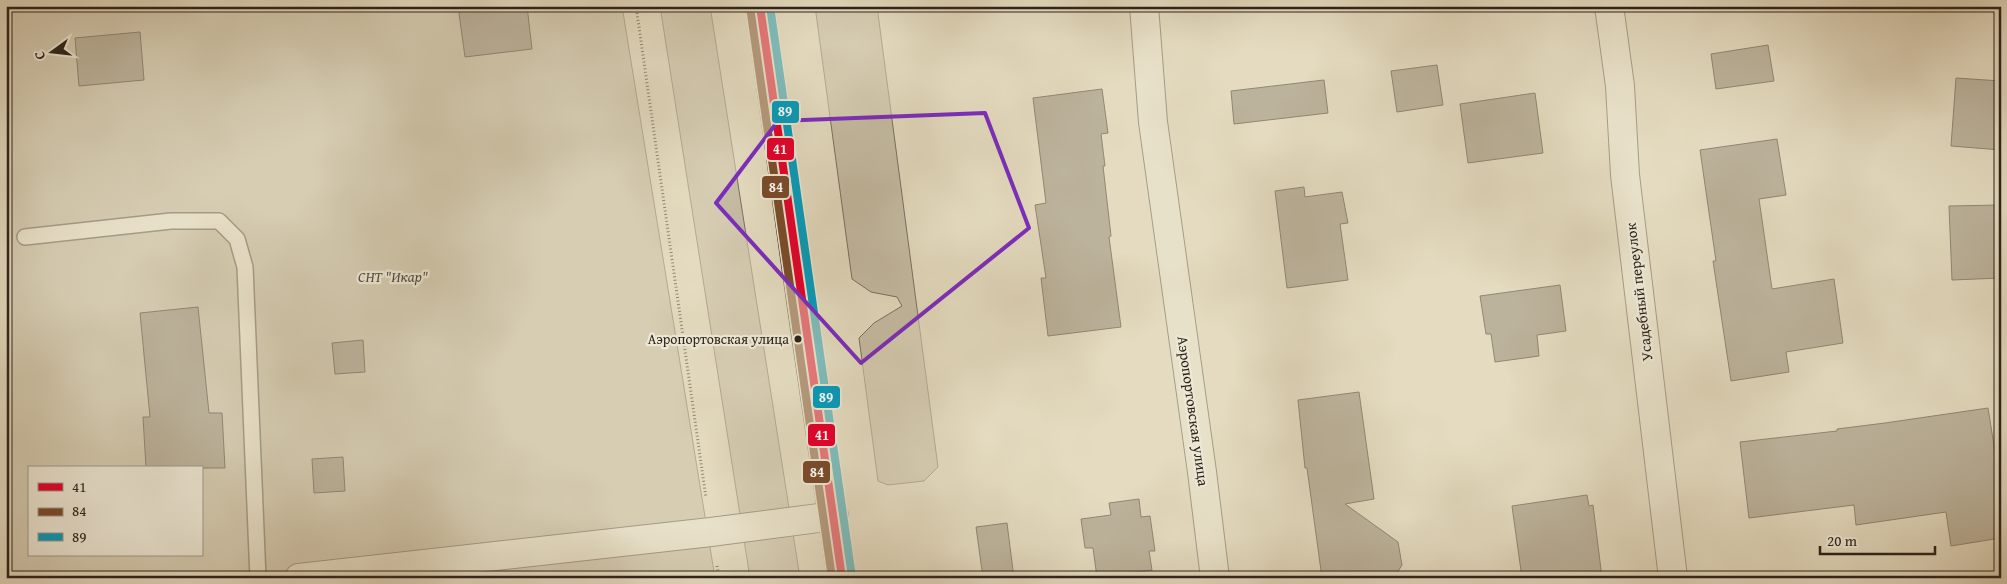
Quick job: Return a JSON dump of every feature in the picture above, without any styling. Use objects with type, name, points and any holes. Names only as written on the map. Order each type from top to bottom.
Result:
[{"type":"street","points":[[760,6],[842,578]]},
{"type":"street","name":"Аэропортовская улица","points":[[1144,6],[1154,122],[1202,472],[1214,578]]},
{"type":"street","name":"Усадебный переулок","points":[[1609,6],[1620,86],[1625,175],[1673,578]]},
{"type":"street","points":[[299,578],[711,532],[834,516]]},
{"type":"lane","points":[[25,237],[171,220],[219,221],[237,239],[245,267],[258,578]]},
{"type":"path","points":[[636,6],[719,578]]},
{"type":"highlighted area","points":[[985,113],[1029,228],[861,363],[716,203],[778,121]]},
{"type":"green space","name":"СНТ \"Икар\"","points":[[6,6],[622,6],[715,578],[6,578]]},
{"type":"green space","points":[[660,6],[710,6],[800,578],[750,578]]},
{"type":"green space","points":[[815,6],[877,6],[938,467],[924,481],[888,485],[878,481],[859,338],[874,323],[902,306],[897,297],[871,292],[852,279]]},
{"type":"building","points":[[458,6],[527,6],[532,49],[465,57]]},
{"type":"building","points":[[140,32],[144,80],[79,86],[75,38]]},
{"type":"building","points":[[1768,45],[1774,81],[1716,89],[1711,54]]},
{"type":"building","points":[[1437,65],[1443,105],[1397,112],[1391,71]]},
{"type":"building","points":[[1956,78],[2001,81],[2001,150],[1951,146]]},
{"type":"building","points":[[1324,80],[1328,113],[1234,124],[1231,91]]},
{"type":"building","points":[[1102,89],[1108,133],[1101,134],[1105,166],[1103,166],[1111,236],[1109,237],[1121,327],[1048,336],[1041,278],[1046,278],[1035,205],[1046,203],[1033,98]]},
{"type":"building","points":[[1535,93],[1543,153],[1468,163],[1460,104]]},
{"type":"building","points":[[1777,139],[1786,195],[1759,199],[1772,289],[1834,279],[1843,343],[1786,352],[1789,372],[1731,381],[1713,261],[1716,261],[1700,150]]},
{"type":"building","points":[[1304,187],[1305,197],[1342,192],[1348,223],[1340,224],[1348,280],[1287,288],[1275,191]]},
{"type":"building","points":[[2001,205],[2001,278],[1952,280],[1949,206]]},
{"type":"building","points":[[1560,285],[1566,331],[1537,335],[1539,356],[1495,362],[1491,334],[1486,334],[1480,296]]},
{"type":"building","points":[[198,307],[209,413],[222,413],[225,468],[146,466],[143,417],[150,417],[140,313]]},
{"type":"building","points":[[363,340],[365,372],[335,374],[332,343]]},
{"type":"building","points":[[1359,392],[1374,499],[1345,504],[1398,542],[1402,565],[1394,578],[1322,578],[1307,468],[1305,468],[1298,400]]},
{"type":"building","points":[[1988,408],[2001,489],[2001,538],[1951,546],[1946,512],[1856,525],[1854,505],[1749,518],[1740,442],[1837,431],[1837,429]]},
{"type":"building","points":[[343,457],[345,491],[314,493],[312,459]]},
{"type":"building","points":[[1587,495],[1589,506],[1593,505],[1602,578],[1522,578],[1512,506]]},
{"type":"building","points":[[1139,499],[1141,517],[1150,516],[1155,551],[1149,551],[1152,570],[1097,577],[1093,548],[1085,548],[1081,519],[1111,515],[1109,503]]},
{"type":"building","points":[[1007,523],[1014,578],[983,578],[976,527]]},
{"type":"transit line","name":"41","points":[[760,6],[842,578]]},
{"type":"transit line","name":"89","points":[[770,6],[852,577]]},
{"type":"transit line","name":"84","points":[[750,7],[832,578]]},
{"type":"place","name":"Аэропортовская улица","points":[[798,339]]}]
